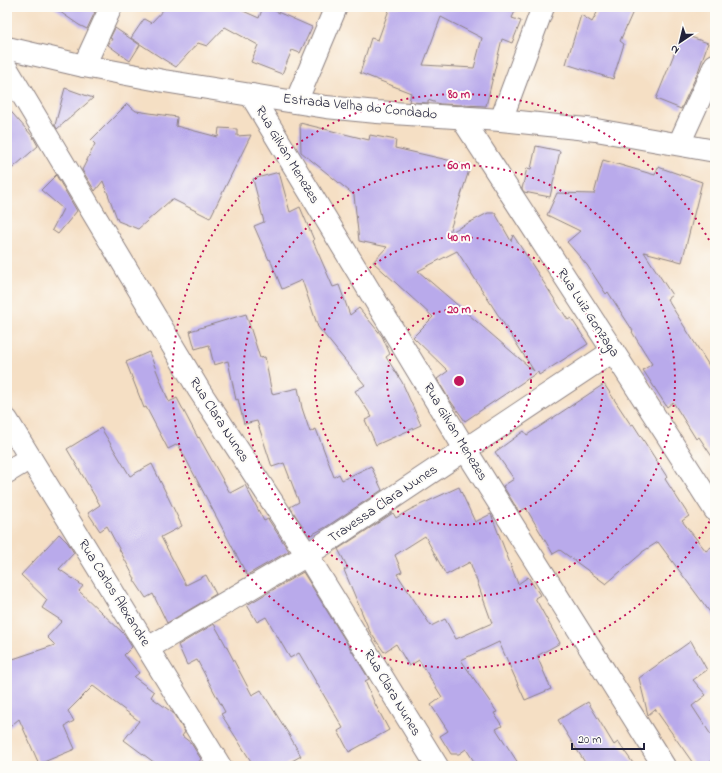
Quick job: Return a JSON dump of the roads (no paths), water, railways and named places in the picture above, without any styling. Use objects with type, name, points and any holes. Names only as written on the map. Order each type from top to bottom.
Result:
[{"type":"street","points":[[84,66],[111,7]]},
{"type":"street","points":[[296,102],[336,7]]},
{"type":"street","points":[[501,120],[543,7]]},
{"type":"street","name":"Estrada Velha do Condado","points":[[7,48],[84,66],[164,81],[326,107],[377,112],[501,120],[596,130],[715,151]]},
{"type":"street","points":[[679,144],[715,65]]},
{"type":"street","name":"Rua Clara Nunes","points":[[7,69],[199,390],[307,555],[436,766]]},
{"type":"street","name":"Rua Gilvan Menezes","points":[[251,95],[465,449],[664,766]]},
{"type":"street","name":"Rua Luiz Gonzaga","points":[[461,117],[715,510]]},
{"type":"street","name":"Travessa Clara Nunes","points":[[148,648],[307,555],[613,351]]},
{"type":"street","name":"Rua Carlos Alexandre","points":[[7,420],[220,766]]},
{"type":"street","points":[[7,472],[30,458]]}]
